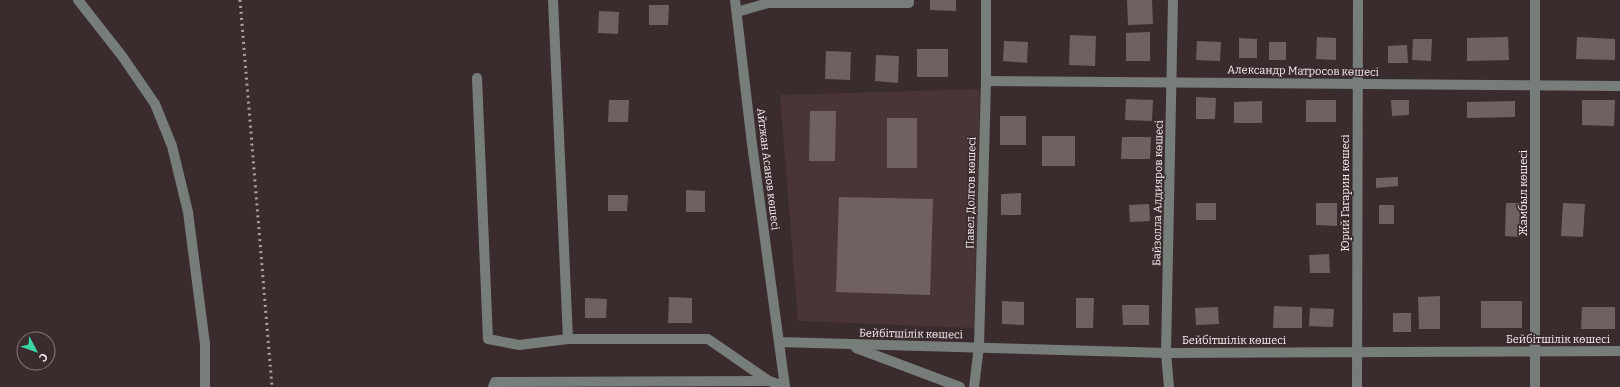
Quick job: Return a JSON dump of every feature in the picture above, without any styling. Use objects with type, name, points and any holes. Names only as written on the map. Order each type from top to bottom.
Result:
[{"type":"street","points":[[78,0],[122,56],[155,104],[172,146],[188,212],[204,344],[206,387]]},
{"type":"street","points":[[553,0],[568,339]]},
{"type":"street","name":"Айтжан Асанов көшесі","points":[[736,0],[752,144],[785,386]]},
{"type":"street","points":[[737,12],[768,4],[879,2],[910,3],[910,0]]},
{"type":"street","name":"Павел Долгов көшесі","points":[[974,387],[979,346],[986,81],[986,0]]},
{"type":"street","name":"Байзолла Алдияров көшесі","points":[[1169,387],[1166,353],[1173,0]]},
{"type":"street","name":"Юрий Гагарин көшесі","points":[[1357,387],[1358,0]]},
{"type":"street","name":"Жамбыл көшесі","points":[[1535,0],[1535,387]]},
{"type":"street","points":[[477,78],[488,339],[518,345],[568,339],[708,339],[769,381],[785,386]]},
{"type":"street","name":"Александр Матросов көшесі","points":[[986,81],[1620,86]]},
{"type":"street","name":"Бейбітшілік көшесі","points":[[779,342],[849,345],[979,346],[1166,353],[1620,351]]},
{"type":"street","name":"Бейбітшілік көшесі","points":[[849,345],[960,387]]},
{"type":"street","points":[[493,387],[495,382],[769,381]]},
{"type":"shaded area","points":[[980,89],[974,328],[798,321],[780,95]]},
{"type":"building","points":[[930,0],[956,0],[956,11],[930,10]]},
{"type":"building","points":[[1127,0],[1152,0],[1153,24],[1128,25]]},
{"type":"building","points":[[649,5],[669,5],[668,25],[649,25]]},
{"type":"building","points":[[599,11],[619,12],[618,34],[598,33]]},
{"type":"building","points":[[1150,32],[1150,61],[1126,61],[1126,33]]},
{"type":"building","points":[[1070,35],[1096,36],[1095,66],[1069,65]]},
{"type":"building","points":[[1317,37],[1336,38],[1336,60],[1316,59]]},
{"type":"building","points":[[1508,37],[1509,60],[1467,61],[1467,38]]},
{"type":"building","points":[[1577,37],[1615,39],[1615,60],[1576,59]]},
{"type":"building","points":[[1239,38],[1257,39],[1257,58],[1239,58]]},
{"type":"building","points":[[1413,39],[1432,39],[1431,61],[1412,60]]},
{"type":"building","points":[[1004,41],[1028,42],[1027,63],[1003,61]]},
{"type":"building","points":[[1197,41],[1221,42],[1220,61],[1196,60]]},
{"type":"building","points":[[1269,42],[1286,42],[1286,60],[1269,60]]},
{"type":"building","points":[[1407,45],[1408,63],[1388,63],[1388,46]]},
{"type":"building","points":[[917,49],[948,49],[948,77],[917,77]]},
{"type":"building","points":[[826,51],[851,52],[850,80],[825,79]]},
{"type":"building","points":[[876,55],[899,56],[898,83],[875,81]]},
{"type":"building","points":[[1196,97],[1216,98],[1215,119],[1196,119]]},
{"type":"building","points":[[1126,99],[1153,100],[1152,121],[1125,120]]},
{"type":"building","points":[[609,100],[629,100],[628,122],[608,122]]},
{"type":"building","points":[[1306,100],[1336,100],[1336,122],[1306,122]]},
{"type":"building","points":[[1391,100],[1409,100],[1409,115],[1392,116]]},
{"type":"building","points":[[1582,100],[1615,100],[1614,126],[1582,125]]},
{"type":"building","points":[[1262,101],[1262,123],[1234,123],[1234,102]]},
{"type":"building","points":[[1515,101],[1515,117],[1467,118],[1467,102]]},
{"type":"building","points":[[810,111],[836,111],[835,161],[809,161]]},
{"type":"building","points":[[1000,116],[1026,116],[1026,145],[1000,145]]},
{"type":"building","points":[[887,118],[917,118],[917,168],[887,168]]},
{"type":"building","points":[[1042,136],[1075,136],[1075,166],[1042,166]]},
{"type":"building","points":[[1122,137],[1151,137],[1150,159],[1121,159]]},
{"type":"building","points":[[1398,177],[1398,186],[1376,188],[1376,178]]},
{"type":"building","points":[[686,190],[705,191],[705,212],[686,212]]},
{"type":"building","points":[[1021,193],[1021,215],[1001,215],[1001,194]]},
{"type":"building","points":[[608,195],[628,195],[627,211],[608,211]]},
{"type":"building","points":[[839,197],[933,199],[930,295],[836,292]]},
{"type":"building","points":[[1196,203],[1216,203],[1216,220],[1196,220]]},
{"type":"building","points":[[1316,203],[1337,203],[1337,226],[1316,225]]},
{"type":"building","points":[[1506,203],[1520,203],[1520,237],[1505,236]]},
{"type":"building","points":[[1563,203],[1585,204],[1583,237],[1561,236]]},
{"type":"building","points":[[1149,204],[1150,221],[1130,222],[1129,205]]},
{"type":"building","points":[[1379,205],[1394,205],[1394,224],[1379,224]]},
{"type":"building","points":[[1329,254],[1330,273],[1310,273],[1309,255]]},
{"type":"building","points":[[1440,296],[1440,329],[1419,329],[1418,297]]},
{"type":"building","points":[[669,297],[692,298],[692,323],[668,323]]},
{"type":"building","points":[[585,298],[607,299],[606,318],[585,318]]},
{"type":"building","points":[[1076,298],[1094,298],[1093,328],[1076,328]]},
{"type":"building","points":[[1002,301],[1024,302],[1024,325],[1002,324]]},
{"type":"building","points":[[1481,301],[1522,301],[1522,328],[1481,328]]},
{"type":"building","points":[[1122,305],[1149,305],[1149,325],[1123,325]]},
{"type":"building","points":[[1274,306],[1302,307],[1302,328],[1273,328]]},
{"type":"building","points":[[1218,307],[1219,324],[1196,325],[1195,308]]},
{"type":"building","points":[[1582,307],[1615,307],[1615,329],[1581,329]]},
{"type":"building","points":[[1310,308],[1334,309],[1333,327],[1309,326]]},
{"type":"building","points":[[1393,313],[1411,313],[1411,332],[1393,332]]},
{"type":"railway","points":[[240,0],[272,387]]}]
